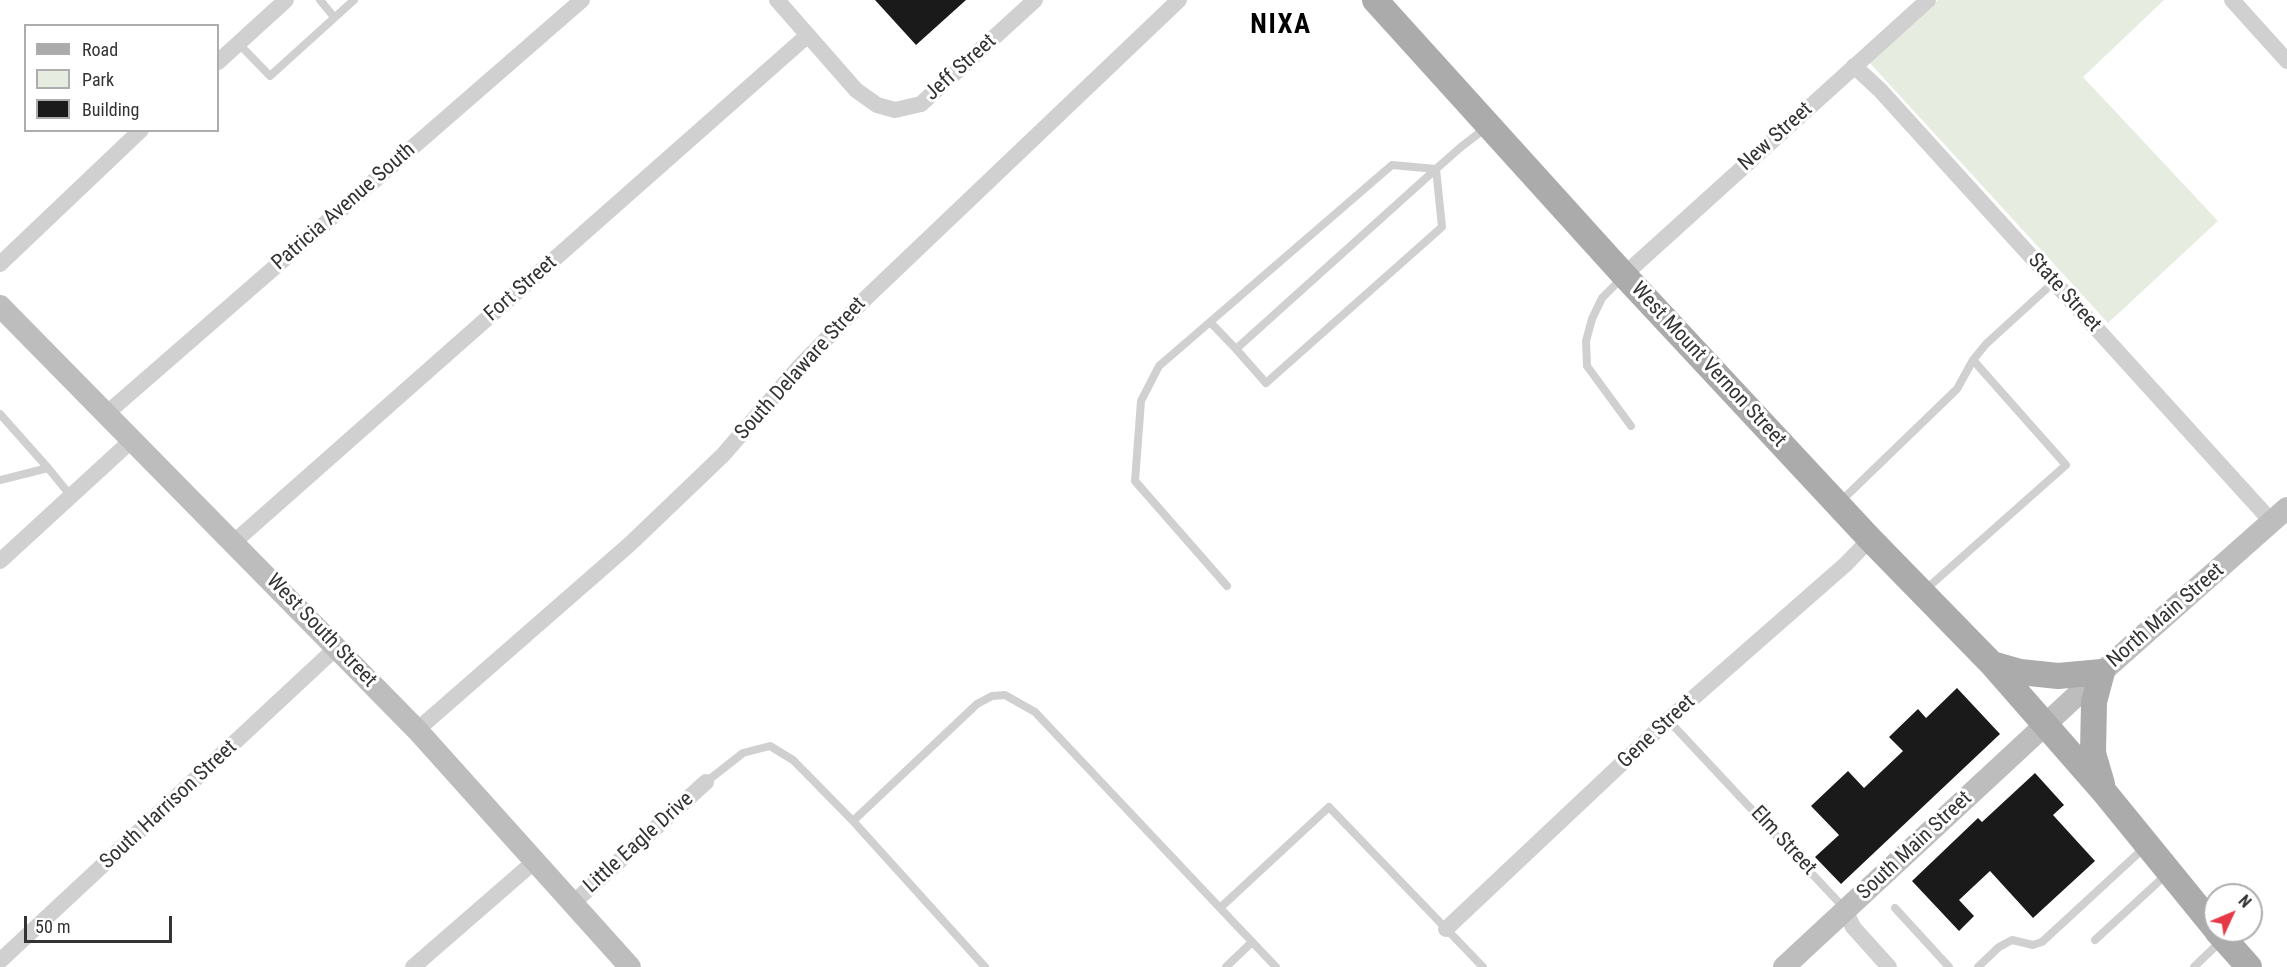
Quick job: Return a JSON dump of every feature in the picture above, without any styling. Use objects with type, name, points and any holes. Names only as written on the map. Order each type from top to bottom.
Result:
[{"type":"main road","name":"West Mount Vernon Street","points":[[1375,0],[1624,275],[1870,539],[1992,664],[2105,793],[2203,913]]},
{"type":"main road","points":[[1992,664],[2020,672],[2058,676],[2102,672],[2094,702],[2093,753],[2105,793]]},
{"type":"main road","name":"West Mount Vernon Street","points":[[2228,943],[2249,967]]},
{"type":"street","points":[[219,61],[286,0]]},
{"type":"street","name":"Patricia Avenue South","points":[[106,414],[582,0]]},
{"type":"street","name":"Jeff Street","points":[[777,0],[856,90],[877,105],[895,110],[921,104],[1035,0]]},
{"type":"street","name":"South Delaware Street","points":[[417,730],[630,544],[723,455],[799,367],[867,297],[1179,0]]},
{"type":"street","name":"New Street","points":[[1624,275],[1928,0]]},
{"type":"street","points":[[2232,0],[2287,61]]},
{"type":"street","name":"Fort Street","points":[[234,542],[808,35]]},
{"type":"street","name":"State Street","points":[[1854,66],[1880,90],[2054,282],[2280,515]]},
{"type":"street","points":[[0,264],[139,132]]},
{"type":"street","name":"West South Street","points":[[0,306],[417,730],[630,967]]},
{"type":"street","points":[[0,561],[132,440]]},
{"type":"street","name":"North Main Street","points":[[2046,725],[2102,672],[2280,515]]},
{"type":"street","name":"Gene Street","points":[[1446,929],[1668,720],[1846,564],[1870,539]]},
{"type":"street","name":"South Harrison Street","points":[[0,961],[337,647]]},
{"type":"street","name":"South Main Street","points":[[1784,967],[2046,725]]},
{"type":"street","name":"Little Eagle Drive","points":[[573,903],[706,782]]},
{"type":"street","points":[[413,967],[535,861]]},
{"type":"street","name":"Elm Street","points":[[1845,910],[1853,927],[1888,967]]},
{"type":"lane","points":[[320,0],[334,17]]},
{"type":"lane","points":[[238,43],[270,76],[354,0]]},
{"type":"lane","points":[[1236,349],[1436,169],[1489,125]]},
{"type":"lane","points":[[1227,586],[1135,481],[1141,400],[1159,366],[1392,165],[1436,169]]},
{"type":"lane","points":[[1210,322],[1266,383],[1442,227],[1436,169]]},
{"type":"lane","points":[[1624,275],[1602,298],[1592,319],[1586,341],[1587,366],[1631,426]]},
{"type":"lane","points":[[1838,505],[1957,389],[1973,360],[1986,344],[2054,282]]},
{"type":"lane","points":[[1922,593],[2066,465],[1973,360]]},
{"type":"lane","points":[[0,414],[71,496]]},
{"type":"lane","points":[[0,480],[48,468]]},
{"type":"lane","points":[[852,821],[978,704],[992,696],[1005,695],[1035,712],[1276,967]]},
{"type":"lane","name":"Elm Street","points":[[1668,720],[1845,910]]},
{"type":"lane","points":[[706,782],[743,753],[770,746],[793,760],[985,967]]},
{"type":"lane","points":[[1220,908],[1329,807],[1483,967]]},
{"type":"lane","points":[[1978,967],[1999,947],[2012,940],[2033,945],[2042,942],[2147,846]]},
{"type":"lane","points":[[2095,940],[2169,872]]},
{"type":"lane","points":[[1895,908],[1949,967]]},
{"type":"lane","points":[[1226,967],[1252,942]]},
{"type":"lane","points":[[2194,967],[2212,943]]},
{"type":"green space","points":[[1938,0],[2164,0],[2083,77],[2218,221],[2108,323],[1868,61]]},
{"type":"building","points":[[875,0],[966,0],[916,45]]},
{"type":"building","points":[[1957,688],[2000,734],[1841,884],[1815,857],[1839,835],[1811,806],[1848,771],[1864,788],[1903,751],[1889,737],[1918,709],[1926,718]]},
{"type":"building","points":[[2035,773],[2064,805],[2053,815],[2095,861],[2033,918],[1990,871],[1959,900],[1974,916],[1959,931],[1912,881],[1978,818],[1982,822]]},
{"type":"district","name":"NIXA","points":[[1281,26]]}]
